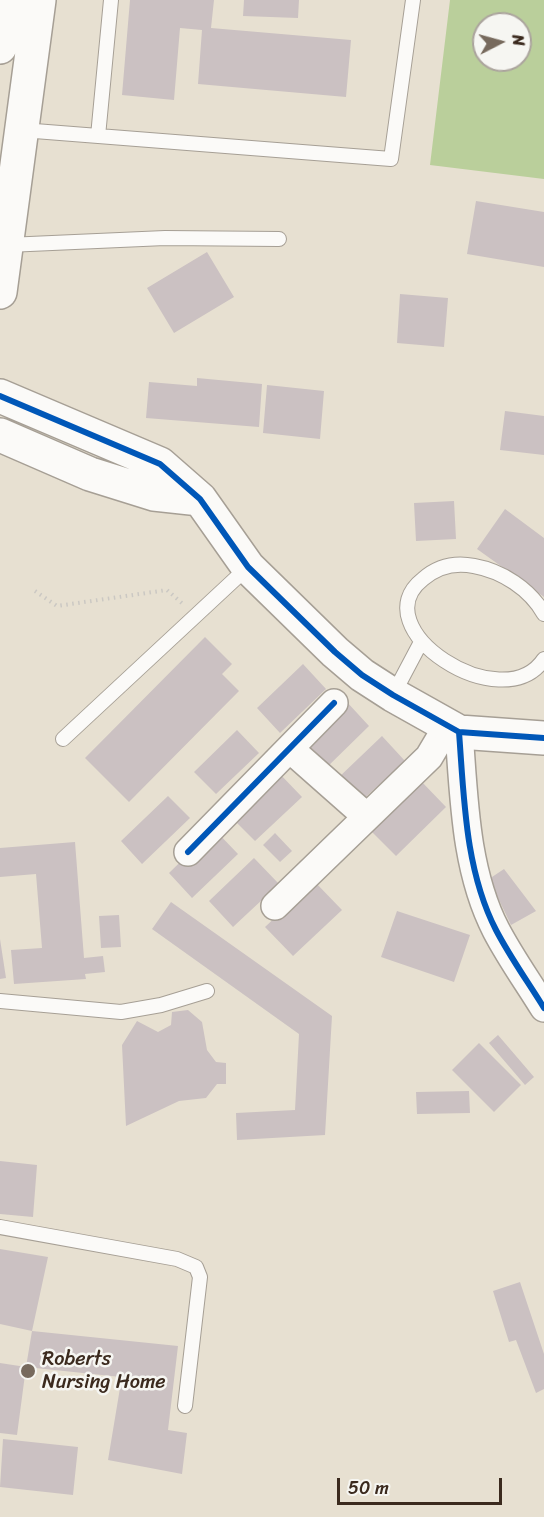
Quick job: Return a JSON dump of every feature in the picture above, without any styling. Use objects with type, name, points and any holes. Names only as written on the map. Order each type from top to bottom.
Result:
[{"type":"street","points":[[0,47],[7,0]]},
{"type":"street","points":[[0,292],[39,0]]},
{"type":"street","points":[[0,396],[160,464],[200,499],[248,567],[335,652],[362,675],[393,695],[453,729],[544,738]]},
{"type":"street","points":[[0,435],[90,474],[154,494],[200,499]]},
{"type":"street","points":[[188,852],[334,704]]},
{"type":"street","points":[[275,906],[429,757],[453,729]]},
{"type":"street","points":[[453,729],[465,813],[478,880],[496,928],[544,1008]]},
{"type":"street","points":[[290,748],[367,817]]},
{"type":"lane","points":[[98,136],[111,0]]},
{"type":"lane","points":[[22,130],[391,159],[413,0]]},
{"type":"lane","points":[[7,245],[165,238],[279,239]]},
{"type":"lane","points":[[544,614],[525,591],[504,576],[484,567],[449,565],[434,569],[416,584],[408,603],[409,623],[421,642],[458,668],[477,676],[496,680],[517,677],[537,669],[544,659]]},
{"type":"lane","points":[[63,739],[248,567]]},
{"type":"lane","points":[[393,695],[421,642]]},
{"type":"lane","points":[[0,1001],[120,1012],[160,1005],[207,991]]},
{"type":"lane","points":[[0,1227],[177,1259],[196,1267],[200,1277],[185,1406]]},
{"type":"path","points":[[34,591],[57,606],[167,590],[196,615]]},
{"type":"green space","points":[[450,0],[544,0],[544,179],[430,165]]},
{"type":"building","points":[[130,0],[214,0],[211,28],[351,40],[346,97],[198,84],[202,30],[180,28],[174,100],[122,95]]},
{"type":"building","points":[[244,0],[299,0],[298,18],[243,16]]},
{"type":"building","points":[[476,201],[544,212],[544,267],[467,254]]},
{"type":"building","points":[[207,252],[234,297],[174,333],[147,288]]},
{"type":"building","points":[[400,294],[448,298],[444,347],[397,343]]},
{"type":"building","points":[[197,378],[262,384],[259,427],[146,418],[149,382],[197,386]]},
{"type":"building","points":[[267,385],[324,391],[320,439],[263,433]]},
{"type":"building","points":[[505,411],[544,416],[544,455],[500,450]]},
{"type":"building","points":[[454,501],[456,539],[416,541],[414,503]]},
{"type":"building","points":[[505,509],[544,538],[544,597],[477,549]]},
{"type":"building","points":[[205,637],[232,664],[222,674],[239,691],[129,802],[85,758]]},
{"type":"building","points":[[303,664],[326,689],[280,733],[257,708]]},
{"type":"building","points":[[346,701],[369,726],[322,772],[298,747]]},
{"type":"building","points":[[237,730],[259,753],[216,794],[194,772]]},
{"type":"building","points":[[382,736],[405,761],[359,803],[337,779]]},
{"type":"building","points":[[278,772],[302,797],[255,841],[231,817]]},
{"type":"building","points":[[420,780],[446,807],[396,856],[370,830]]},
{"type":"building","points":[[168,796],[190,818],[142,864],[121,841]]},
{"type":"building","points":[[214,829],[238,854],[192,898],[169,873]]},
{"type":"building","points":[[275,833],[292,851],[280,862],[263,845]]},
{"type":"building","points":[[75,842],[84,958],[103,956],[105,972],[85,974],[86,979],[14,984],[11,950],[42,948],[36,874],[0,877],[0,848]]},
{"type":"building","points":[[254,858],[279,884],[233,927],[209,901]]},
{"type":"building","points":[[504,869],[536,911],[511,925],[489,879]]},
{"type":"building","points":[[314,881],[342,910],[293,956],[265,927]]},
{"type":"building","points":[[171,902],[332,1016],[325,1135],[237,1140],[236,1113],[295,1110],[299,1034],[152,929]]},
{"type":"building","points":[[397,911],[470,935],[454,982],[381,957]]},
{"type":"building","points":[[119,915],[121,947],[101,948],[99,916]]},
{"type":"building","points":[[0,939],[6,978],[0,979]]},
{"type":"building","points":[[188,1010],[202,1022],[207,1050],[216,1062],[226,1063],[226,1084],[217,1084],[206,1098],[179,1101],[126,1126],[122,1045],[137,1021],[158,1032],[171,1025],[172,1012]]},
{"type":"building","points":[[498,1035],[534,1077],[525,1085],[489,1043]]},
{"type":"building","points":[[479,1043],[521,1085],[494,1112],[452,1070]]},
{"type":"building","points":[[469,1091],[470,1113],[417,1114],[416,1092]]},
{"type":"building","points":[[0,1161],[37,1165],[33,1217],[0,1214]]},
{"type":"building","points":[[0,1249],[48,1257],[32,1331],[0,1324]]},
{"type":"building","points":[[520,1282],[544,1354],[544,1389],[536,1393],[516,1340],[509,1342],[493,1291]]},
{"type":"building","points":[[32,1331],[178,1346],[168,1430],[187,1433],[182,1474],[108,1460],[121,1382],[139,1384],[140,1379],[26,1367]]},
{"type":"building","points":[[0,1363],[26,1367],[17,1435],[0,1433]]},
{"type":"building","points":[[3,1439],[78,1447],[73,1495],[0,1487]]},
{"type":"cycle path","points":[[0,396],[160,464],[200,499],[248,567],[335,652],[362,675],[393,695],[459,732],[544,738]]},
{"type":"cycle path","points":[[188,852],[334,703]]},
{"type":"cycle path","points":[[459,732],[468,833],[478,883],[496,930],[544,1008]]},
{"type":"place","name":"Roberts Nursing Home","points":[[28,1371]]}]
